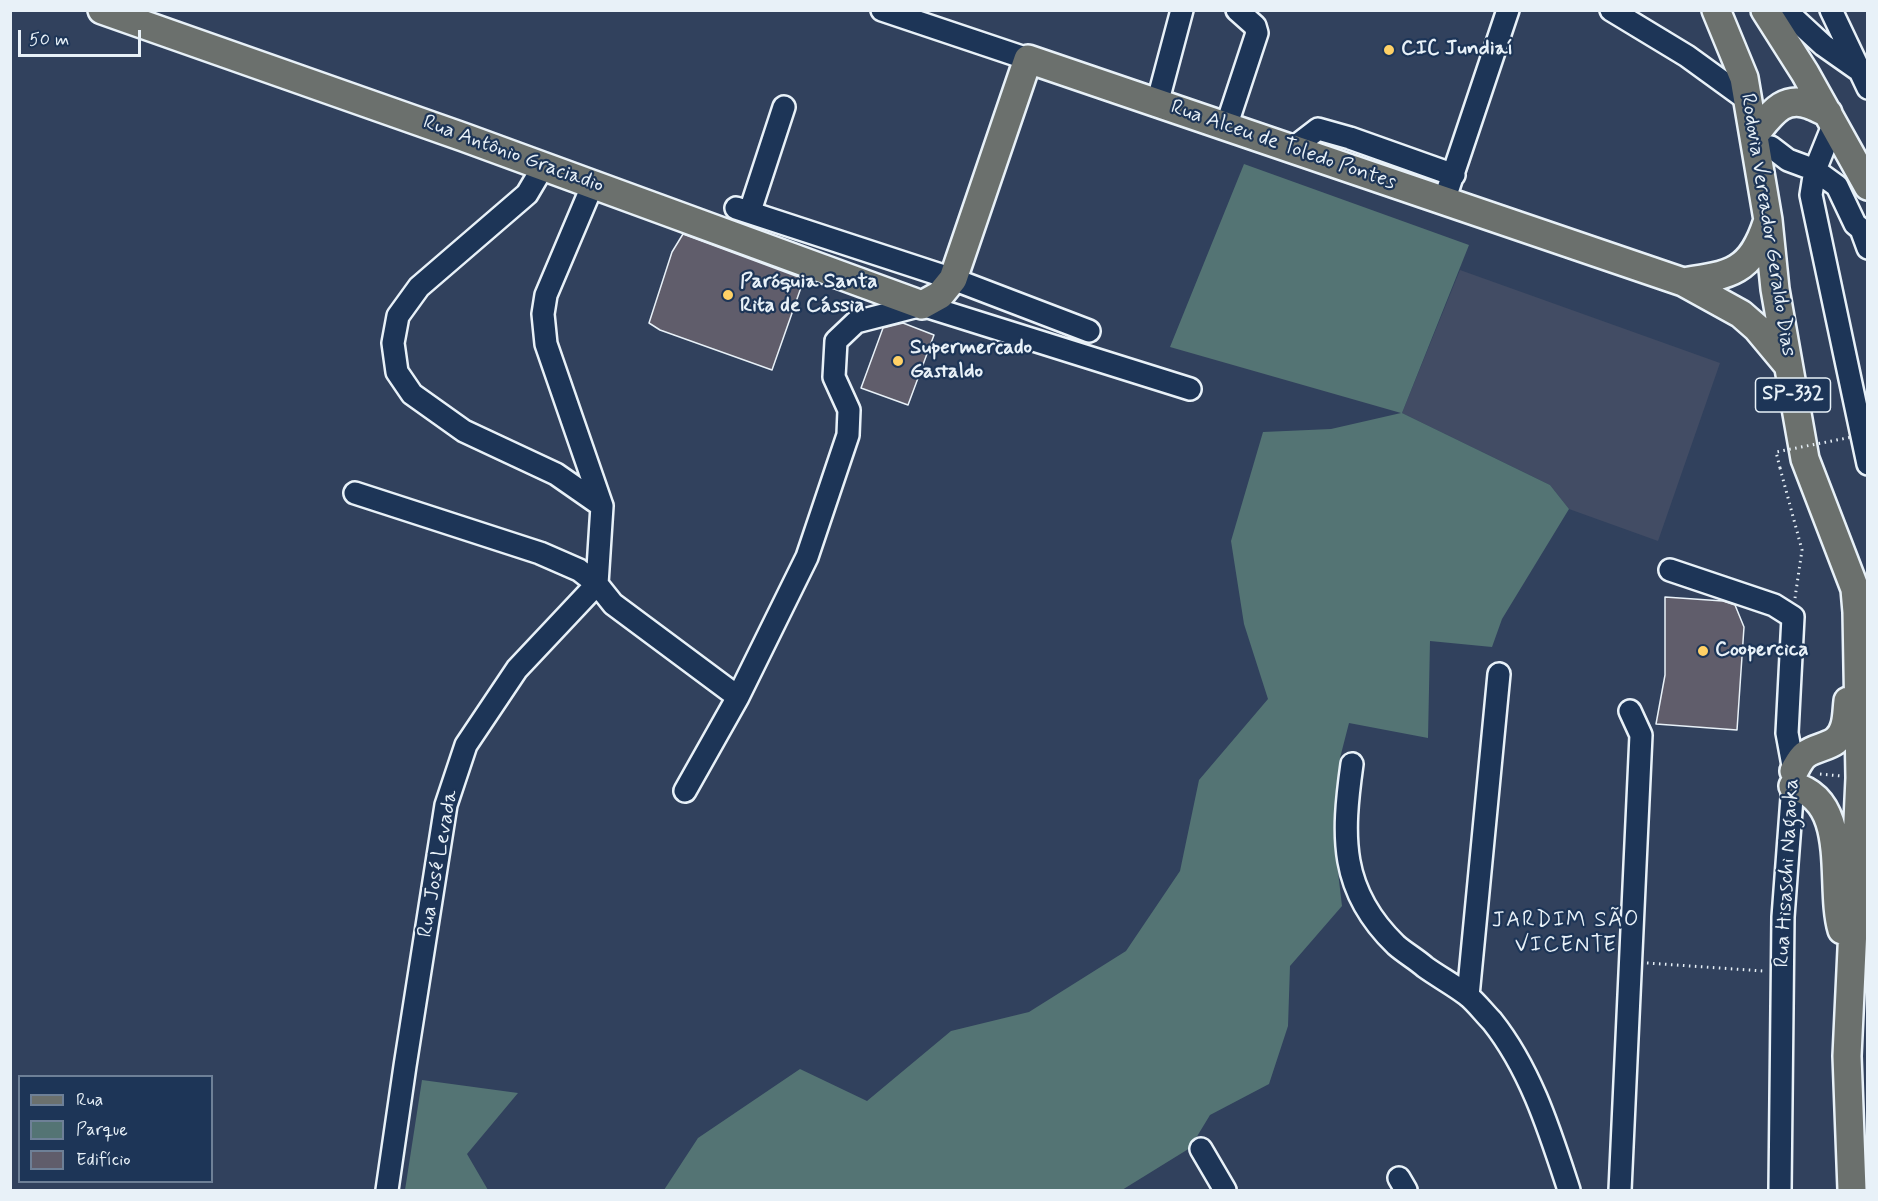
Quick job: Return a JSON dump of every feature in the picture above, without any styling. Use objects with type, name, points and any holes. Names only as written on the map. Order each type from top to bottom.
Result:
[{"type":"main road","name":"Rua Antônio Graciadio","points":[[102,10],[452,133],[922,305]]},
{"type":"main road","name":"Rodovia Vereador Geraldo Dias","points":[[1716,10],[1744,78],[1749,101],[1768,220],[1775,289],[1805,459],[1862,603],[1857,669],[1860,778],[1847,1056],[1852,1191]]},
{"type":"main road","points":[[1765,10],[1831,118],[1868,186]]},
{"type":"main road","name":"Rua Alceu de Toledo Pontes","points":[[1028,59],[1683,282],[1741,314],[1757,328],[1787,364]]},
{"type":"main road","points":[[922,305],[940,295],[953,279],[1028,59]]},
{"type":"main road","points":[[1756,140],[1776,108],[1784,104],[1803,103],[1831,118]]},
{"type":"main road","name":"Rua Alceu de Toledo Pontes","points":[[1683,282],[1729,273],[1744,264],[1755,252],[1768,220]]},
{"type":"main road","points":[[1853,947],[1843,934],[1837,914],[1834,833],[1827,813],[1819,800],[1794,779],[1803,756],[1830,746],[1840,737],[1845,726],[1848,690],[1857,669]]},
{"type":"street","name":"Rua Alceu de Toledo Pontes","points":[[882,10],[1028,59]]},
{"type":"street","points":[[1157,104],[1182,10]]},
{"type":"street","points":[[1226,127],[1257,33],[1255,26],[1237,10]]},
{"type":"street","points":[[1444,201],[1508,10]]},
{"type":"street","points":[[1611,10],[1687,56],[1749,101]]},
{"type":"street","points":[[1790,15],[1806,21],[1817,17],[1821,10]]},
{"type":"street","points":[[1831,10],[1864,80]]},
{"type":"street","points":[[1790,15],[1864,80]]},
{"type":"street","points":[[784,107],[743,209],[953,279],[1089,331]]},
{"type":"street","points":[[1831,118],[1815,170],[1811,195],[1868,464]]},
{"type":"street","points":[[1292,149],[1318,129],[1454,175]]},
{"type":"street","points":[[1756,140],[1771,147],[1788,160],[1815,170],[1837,186],[1855,224],[1861,229],[1868,248]]},
{"type":"street","points":[[543,167],[527,194],[419,287],[398,316],[393,343],[397,372],[412,394],[464,431],[556,474],[602,506]]},
{"type":"street","points":[[593,184],[546,295],[543,314],[546,344],[602,506],[597,585]]},
{"type":"street","points":[[685,791],[738,697],[807,557],[848,435],[849,410],[834,377],[836,341],[856,322],[922,305],[1190,389]]},
{"type":"street","points":[[355,493],[540,553],[579,570],[597,585],[613,604],[738,697]]},
{"type":"street","points":[[1670,570],[1774,604],[1792,617]]},
{"type":"street","name":"Rua José Levada","points":[[387,1191],[446,805],[466,745],[517,669],[597,585]]},
{"type":"street","name":"Rua Hisaschi Nagaoka","points":[[1780,1191],[1783,916],[1794,779],[1786,733],[1792,617]]},
{"type":"street","points":[[1468,996],[1499,674]]},
{"type":"street","points":[[1620,1191],[1641,735],[1630,711]]},
{"type":"street","points":[[1352,764],[1345,811],[1347,853],[1354,886],[1366,910],[1396,945],[1468,996],[1493,1023],[1530,1082],[1569,1191]]},
{"type":"street","points":[[1201,1149],[1225,1191]]},
{"type":"path","points":[[1792,617],[1802,550],[1776,452],[1852,438]]},
{"type":"path","points":[[1794,779],[1860,778]]},
{"type":"path","points":[[1630,961],[1782,973]]},
{"type":"shaded area","points":[[1460,270],[1720,363],[1658,541],[1569,509],[1550,485],[1402,413]]},
{"type":"green space","points":[[1244,164],[1469,245],[1402,413],[1550,485],[1569,509],[1502,619],[1492,647],[1430,641],[1428,738],[1349,723],[1340,758],[1336,855],[1342,906],[1290,966],[1288,1026],[1269,1084],[1210,1115],[1190,1148],[1122,1190],[664,1190],[698,1138],[800,1069],[867,1101],[951,1031],[1029,1012],[1126,951],[1180,871],[1199,780],[1268,699],[1244,624],[1231,541],[1263,432],[1331,429],[1401,413],[1170,347]]},
{"type":"green space","points":[[422,1080],[518,1093],[467,1154],[488,1190],[405,1190]]},
{"type":"building","name":"Paróquia Santa Rita de Cássia","points":[[683,234],[804,279],[772,370],[660,330],[649,323],[672,252]]},
{"type":"building","name":"Supermercado Gastaldo","points":[[903,323],[934,335],[908,405],[861,388],[883,328]]},
{"type":"building","name":"Coopercica","points":[[1665,597],[1723,601],[1735,605],[1744,627],[1737,730],[1656,724],[1665,675]]},
{"type":"place","name":"CIC Jundiaí","points":[[1389,50]]},
{"type":"place","name":"Paróquia Santa Rita de Cássia","points":[[728,295]]},
{"type":"place","name":"Supermercado Gastaldo","points":[[898,361]]},
{"type":"place","name":"Coopercica","points":[[1703,651]]},
{"type":"district","name":"JARDIM SÃO VICENTE","points":[[1566,934]]}]
